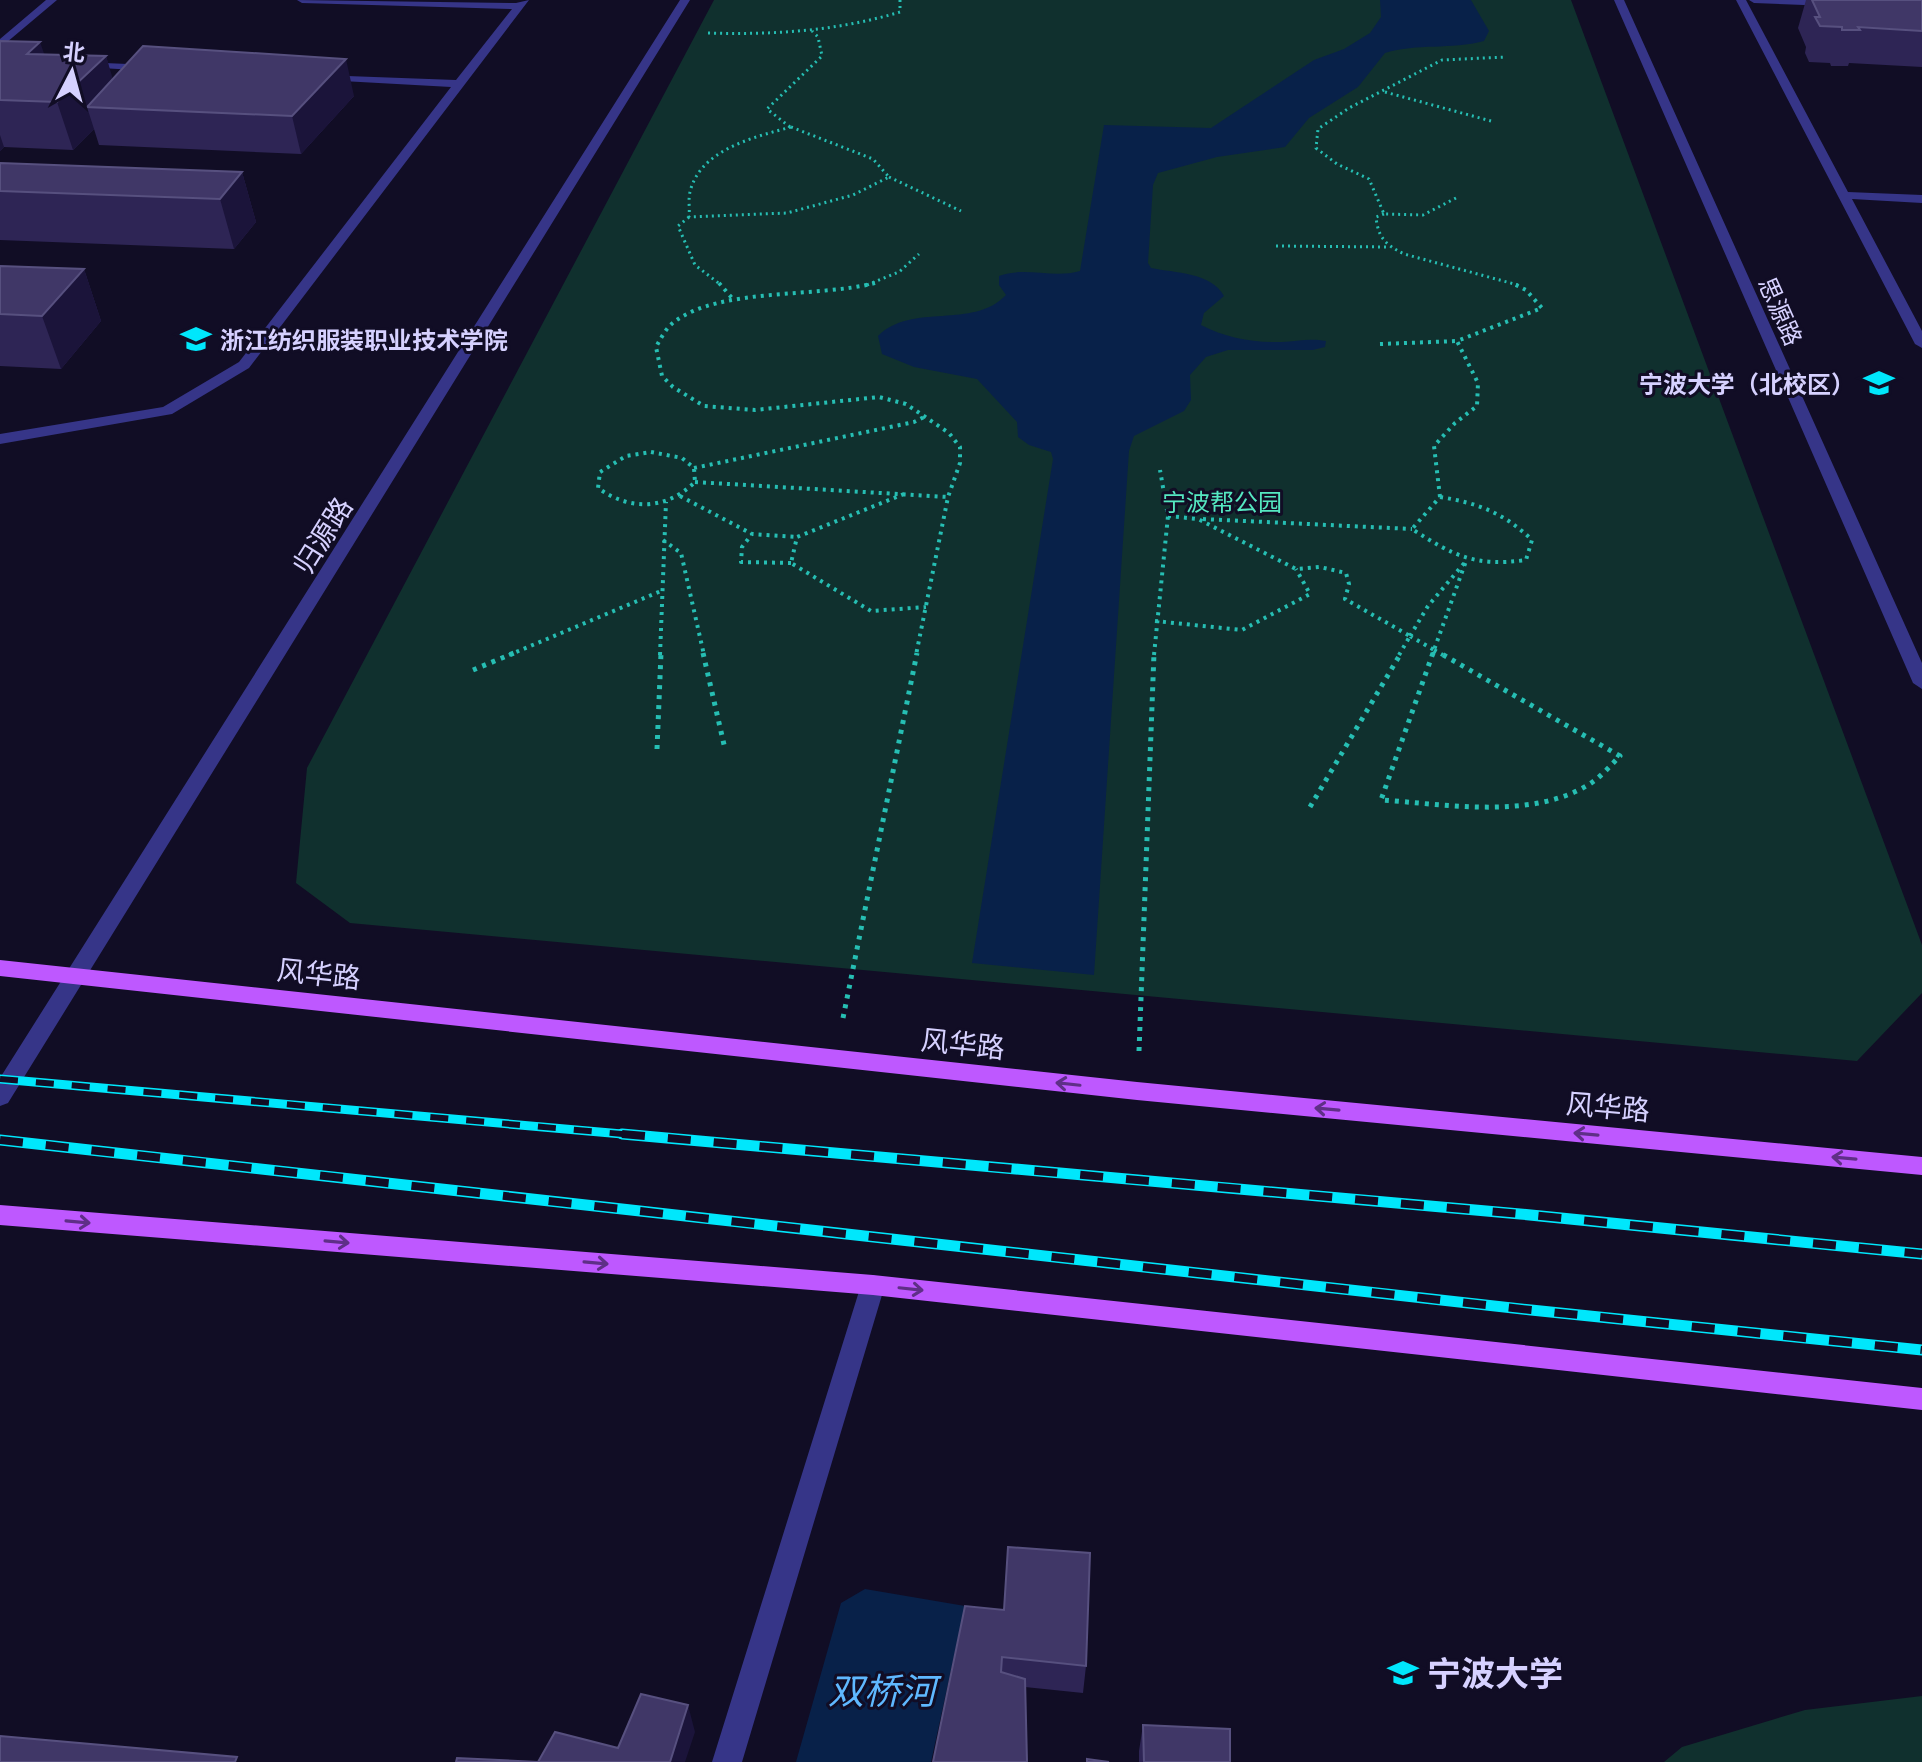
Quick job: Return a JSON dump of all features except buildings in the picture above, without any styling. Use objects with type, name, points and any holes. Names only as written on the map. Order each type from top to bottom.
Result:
[{"type":"main road","name":"风华路","points":[[0,968],[835,1060],[1922,1166]]},
{"type":"main road","points":[[0,1215],[873,1285],[1922,1399]]},
{"type":"street","points":[[0,45],[52,0]]},
{"type":"street","points":[[302,0],[522,3]]},
{"type":"street","name":"归源路","points":[[0,1097],[685,0]]},
{"type":"street","name":"思源路","points":[[1619,0],[1922,683]]},
{"type":"street","points":[[1741,0],[1920,335]]},
{"type":"street","points":[[1754,0],[1845,4]]},
{"type":"street","points":[[0,439],[167,411],[244,365],[522,3]]},
{"type":"street","points":[[63,63],[158,68]]},
{"type":"street","points":[[317,76],[459,84]]},
{"type":"street","points":[[1843,195],[1922,199]]},
{"type":"street","points":[[727,1762],[873,1285]]},
{"type":"path","points":[[666,31],[757,35],[812,31],[871,22],[900,12],[900,0]]},
{"type":"path","points":[[812,31],[818,37],[822,56],[767,109],[791,127],[873,159],[889,177],[961,211]]},
{"type":"path","points":[[1384,214],[1369,179],[1337,164],[1316,148],[1318,129],[1349,108],[1442,60],[1506,57]]},
{"type":"path","points":[[1385,92],[1491,121]]},
{"type":"path","points":[[689,217],[690,193],[705,165],[731,148],[791,127]]},
{"type":"path","points":[[732,298],[714,277],[695,265],[678,226],[689,217],[787,213],[853,195],[889,177]]},
{"type":"path","points":[[1389,247],[1377,234],[1376,217],[1384,214],[1423,215],[1456,198]]},
{"type":"path","points":[[1276,246],[1389,247],[1450,269],[1486,275],[1521,286],[1542,308],[1457,341],[1380,344]]},
{"type":"path","points":[[835,1060],[948,497],[960,463],[960,447],[949,433],[926,416],[906,404],[879,397],[755,410],[704,406],[683,394],[662,376],[656,347],[674,322],[732,298],[862,288],[906,270],[919,254]]},
{"type":"path","points":[[1412,529],[1440,497],[1434,446],[1455,423],[1477,406],[1478,383],[1457,341]]},
{"type":"path","points":[[694,468],[914,422],[926,416]]},
{"type":"path","points":[[695,482],[694,468],[682,458],[651,452],[626,456],[600,472],[598,488],[611,500],[637,505],[666,502],[680,496],[695,482],[948,497]]},
{"type":"path","points":[[1137,1091],[1155,621],[1168,516],[1160,470]]},
{"type":"path","points":[[680,496],[752,534],[797,537],[904,494]]},
{"type":"path","points":[[1168,516],[1412,529],[1441,550],[1466,561],[1498,565],[1526,560],[1532,540],[1511,518],[1484,503],[1440,497]]},
{"type":"path","points":[[657,749],[666,502]]},
{"type":"path","points":[[1198,519],[1296,569],[1320,567],[1346,573],[1349,584],[1345,599],[1435,650],[1620,756],[1587,786],[1549,799],[1485,806],[1381,800],[1435,650],[1466,561]]},
{"type":"path","points":[[752,534],[742,547],[741,562],[791,563],[871,611],[926,607]]},
{"type":"path","points":[[791,563],[797,537]]},
{"type":"path","points":[[663,540],[681,553],[725,749]]},
{"type":"path","points":[[1310,807],[1428,606],[1466,561]]},
{"type":"path","points":[[1155,621],[1242,630],[1310,594],[1296,569]]},
{"type":"path","points":[[473,670],[661,591]]},
{"type":"green space","name":"宁波帮公园","points":[[714,0],[1571,0],[1922,945],[1922,993],[1857,1061],[350,923],[296,883],[307,768]]},
{"type":"green space","points":[[1922,1696],[1922,1762],[1664,1762],[1682,1747],[1805,1710]]},
{"type":"water","points":[[1380,0],[1471,0],[1489,31],[1484,41],[1472,44],[1409,48],[1385,53],[1358,87],[1309,118],[1285,147],[1217,157],[1158,173],[1153,185],[1148,263],[1151,268],[1202,278],[1218,288],[1224,296],[1204,313],[1201,325],[1240,339],[1272,342],[1320,340],[1326,341],[1325,347],[1313,350],[1228,350],[1206,357],[1190,375],[1191,400],[1184,411],[1134,436],[1129,451],[1094,975],[972,963],[1053,459],[1051,452],[1029,445],[1018,437],[1017,422],[977,379],[914,367],[882,354],[878,336],[908,320],[977,311],[992,305],[1006,295],[999,285],[999,276],[1018,272],[1059,274],[1080,271],[1104,125],[1211,128],[1314,60],[1344,49],[1370,33],[1381,17]]},
{"type":"water","name":"双桥河","points":[[865,1589],[965,1606],[931,1762],[796,1762],[841,1603]]},
{"type":"railway","points":[[0,1079],[645,1136]]},
{"type":"railway","points":[[622,1134],[1520,1214],[1922,1254]]},
{"type":"railway","points":[[0,1140],[1531,1310],[1922,1350]]},
{"type":"place","name":"浙江纺织服装职业技术学院","points":[[196,339]]},
{"type":"place","name":"宁波大学（北校区）","points":[[1879,383]]},
{"type":"place","name":"宁波大学","points":[[1403,1673]]}]
